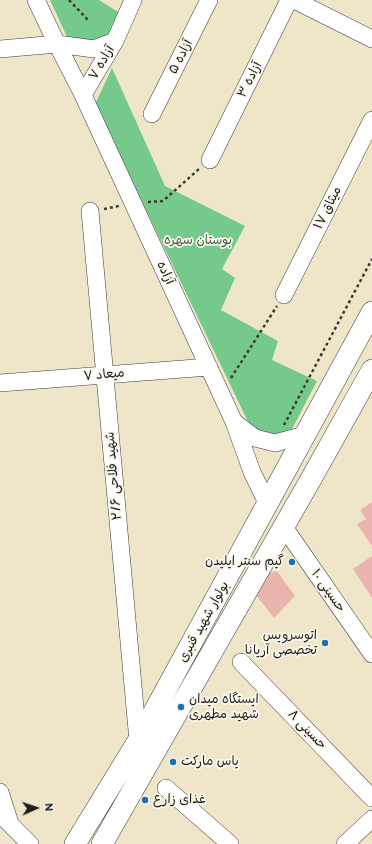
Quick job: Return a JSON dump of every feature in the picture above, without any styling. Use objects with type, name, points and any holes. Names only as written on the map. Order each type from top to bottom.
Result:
[{"type":"main road","name":"بولوار شهید قنبری","points":[[75,844],[138,741],[372,312]]},
{"type":"main road","name":"بولوار شهید قنبری","points":[[102,844],[371,375]]},
{"type":"street","name":"آزاده","points":[[36,0],[83,95],[221,393],[234,422],[252,472],[268,505]]},
{"type":"street","points":[[115,42],[133,0]]},
{"type":"street","name":"آزاده ۵","points":[[152,114],[209,0]]},
{"type":"street","name":"آزاده ۳","points":[[210,160],[290,0]]},
{"type":"street","points":[[294,0],[372,39]]},
{"type":"street","name":"آزاده ۷","points":[[0,49],[57,44],[94,49],[115,42]]},
{"type":"street","name":"آزاده ۷","points":[[83,95],[115,42]]},
{"type":"street","name":"میثاق ۱۷","points":[[284,295],[372,120]]},
{"type":"street","name":"شهید فلاحی ۲/۶","points":[[90,211],[138,741]]},
{"type":"street","name":"میعاد ۷","points":[[0,383],[209,367]]},
{"type":"street","points":[[234,422],[255,438],[275,443],[305,435]]},
{"type":"street","name":"حسینی ۱۰","points":[[284,527],[372,654]]},
{"type":"street","name":"حسینی ۸","points":[[241,662],[372,798]]},
{"type":"street","points":[[166,788],[230,844]]},
{"type":"street","points":[[0,792],[5,819],[30,844]]},
{"type":"street","points":[[345,844],[372,819]]},
{"type":"path","points":[[69,0],[89,21]]},
{"type":"path","points":[[90,211],[163,201],[210,160]]},
{"type":"path","points":[[275,443],[372,259]]},
{"type":"path","points":[[221,393],[284,295]]},
{"type":"green space","points":[[50,0],[99,0],[120,13],[104,41],[68,39]]},
{"type":"green space","name":"بوستان سهره","points":[[112,68],[165,186],[245,226],[222,269],[235,278],[221,310],[278,341],[272,360],[317,381],[290,433],[267,438],[252,430],[95,104]]},
{"type":"building","points":[[372,502],[372,546],[357,524],[366,519],[360,510]]},
{"type":"building","points":[[372,556],[372,598],[353,569]]},
{"type":"building","points":[[277,571],[295,596],[274,618],[256,595],[268,573]]},
{"type":"place","name":"گیم سنتر ایلیدن","points":[[292,562]]},
{"type":"place","name":"اتوسرویس تخصصی آریانا","points":[[325,643]]},
{"type":"place","name":"ایستگاه میدان شهید مطهری","points":[[181,707]]},
{"type":"place","name":"یاس مارکت","points":[[173,762]]},
{"type":"place","name":"غذای زارع","points":[[145,800]]}]
